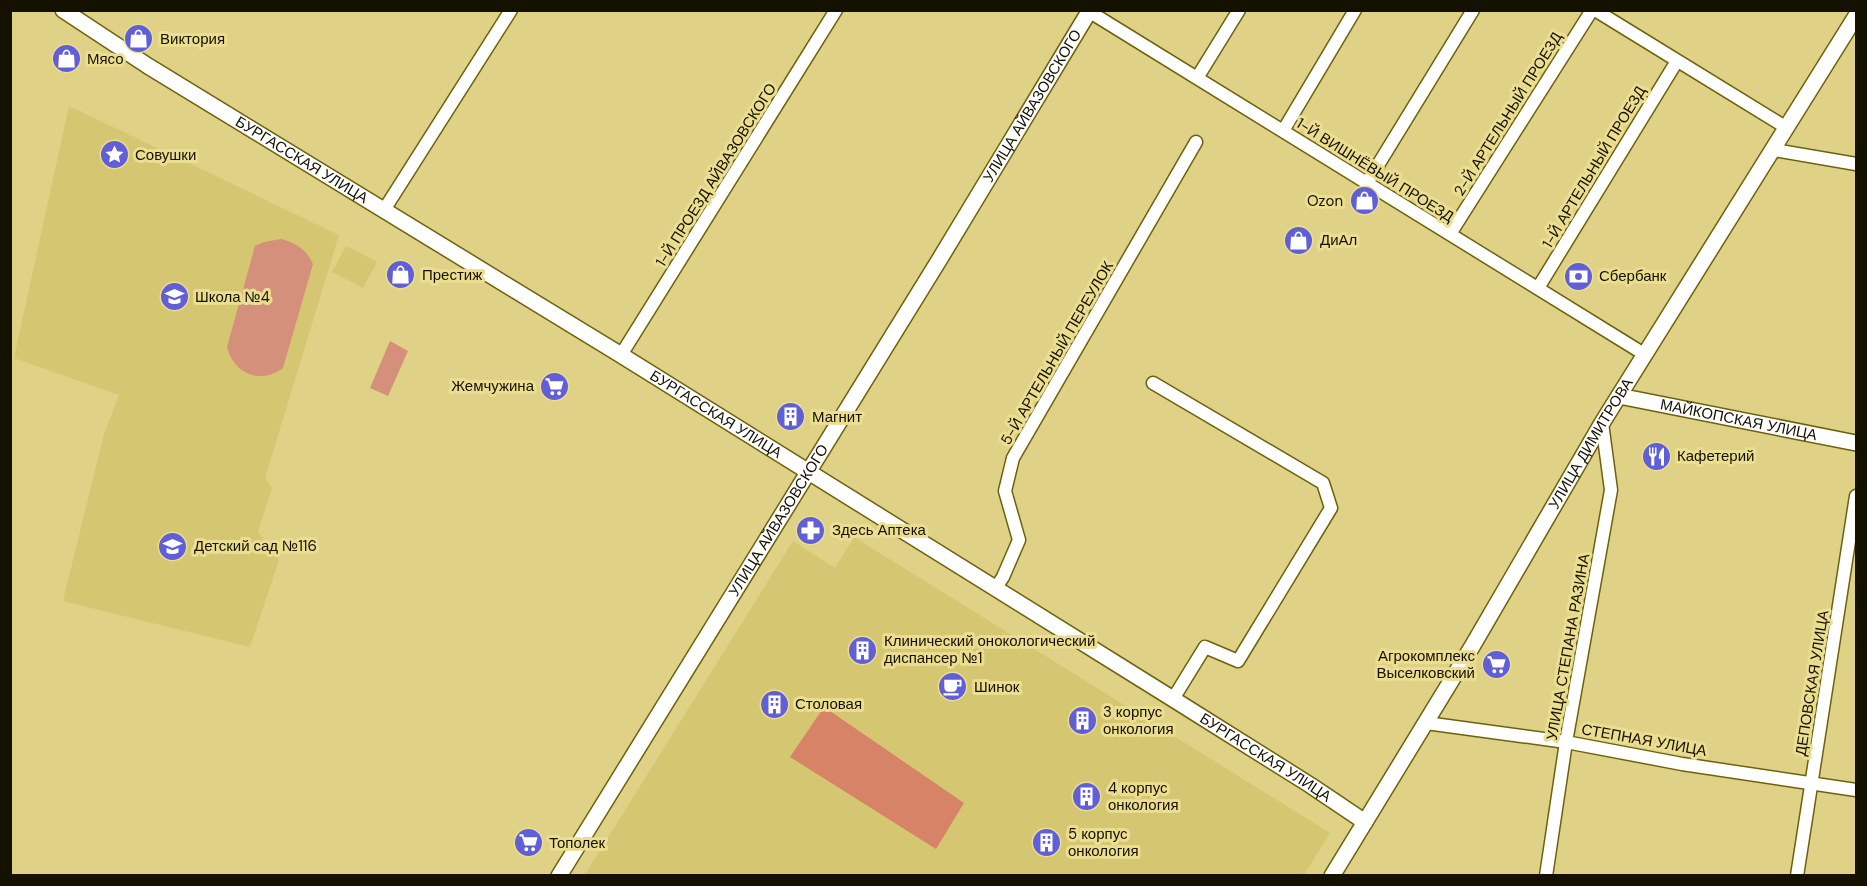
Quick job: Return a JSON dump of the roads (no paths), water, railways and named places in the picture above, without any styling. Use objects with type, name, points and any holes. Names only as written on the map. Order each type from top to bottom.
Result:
[{"type":"street","name":"БУРГАССКАЯ УЛИЦА","points":[[63,10],[148,66],[621,355],[1310,784],[1365,822]]},
{"type":"street","points":[[384,210],[511,10]]},
{"type":"street","name":"1-Й ПРОЕЗД АЙВАЗОВСКОГО","points":[[621,355],[836,10]]},
{"type":"street","points":[[1197,78],[1239,10]]},
{"type":"street","points":[[1283,131],[1354,10]]},
{"type":"street","points":[[1367,183],[1473,10]]},
{"type":"street","points":[[1594,10],[1788,128]]},
{"type":"street","name":"2-Й АРТЕЛЬНЫЙ ПРОЕЗД","points":[[1450,234],[1594,10]]},
{"type":"street","name":"1-Й ВИШНЁВЫЙ ПРОЕЗД","points":[[1090,11],[1644,354]]},
{"type":"street","name":"УЛИЦА АЙВАЗОВСКОГО","points":[[559,876],[1090,11]]},
{"type":"street","name":"УЛИЦА ДИМИТРОВА","points":[[1332,876],[1426,723],[1644,354],[1857,16]]},
{"type":"street","name":"1-Й АРТЕЛЬНЫЙ ПРОЕЗД","points":[[1538,288],[1677,61]]},
{"type":"street","name":"5-Й АРТЕЛЬНЫЙ ПЕРЕУЛОК","points":[[996,589],[1019,540],[1005,491],[1013,458],[1196,142]]},
{"type":"street","points":[[1774,150],[1857,164]]},
{"type":"street","points":[[1153,383],[1323,483],[1331,507],[1238,662],[1205,646],[1173,699]]},
{"type":"street","name":"МАЙКОПСКАЯ УЛИЦА","points":[[1619,396],[1857,442]]},
{"type":"street","name":"УЛИЦА СТЕПАНА РАЗИНА","points":[[1546,876],[1566,742],[1611,490],[1602,423]]},
{"type":"street","name":"ДЕПОВСКАЯ УЛИЦА","points":[[1797,876],[1857,496]]},
{"type":"street","name":"СТЕПНАЯ УЛИЦА","points":[[1426,723],[1566,742],[1682,764],[1857,790]]},
{"type":"place","name":"Виктория","points":[[139,39]]},
{"type":"place","name":"Мясо","points":[[66,59]]},
{"type":"place","name":"Совушки","points":[[114,155]]},
{"type":"place","name":"Ozon","points":[[1364,201]]},
{"type":"place","name":"ДиАл","points":[[1299,240]]},
{"type":"place","name":"Престиж","points":[[401,275]]},
{"type":"place","name":"Сбербанк","points":[[1578,276]]},
{"type":"place","name":"Школа №4","points":[[174,297]]},
{"type":"place","name":"Жемчужина","points":[[555,386]]},
{"type":"place","name":"Магнит","points":[[791,417]]},
{"type":"place","name":"Кафетерий","points":[[1656,456]]},
{"type":"place","name":"Здесь Аптека","points":[[811,530]]},
{"type":"place","name":"Детский сад №116","points":[[173,546]]},
{"type":"place","name":"Клинический онокологический диспансер №1","points":[[863,650]]},
{"type":"place","name":"Агрокомплекс Выселковский","points":[[1496,665]]},
{"type":"place","name":"Шинок","points":[[953,687]]},
{"type":"place","name":"Столовая","points":[[774,704]]},
{"type":"place","name":"3 корпус онкология","points":[[1082,721]]},
{"type":"place","name":"4 корпус онкология","points":[[1087,797]]},
{"type":"place","name":"Тополек","points":[[528,843]]},
{"type":"place","name":"5 корпус онкология","points":[[1047,843]]}]
